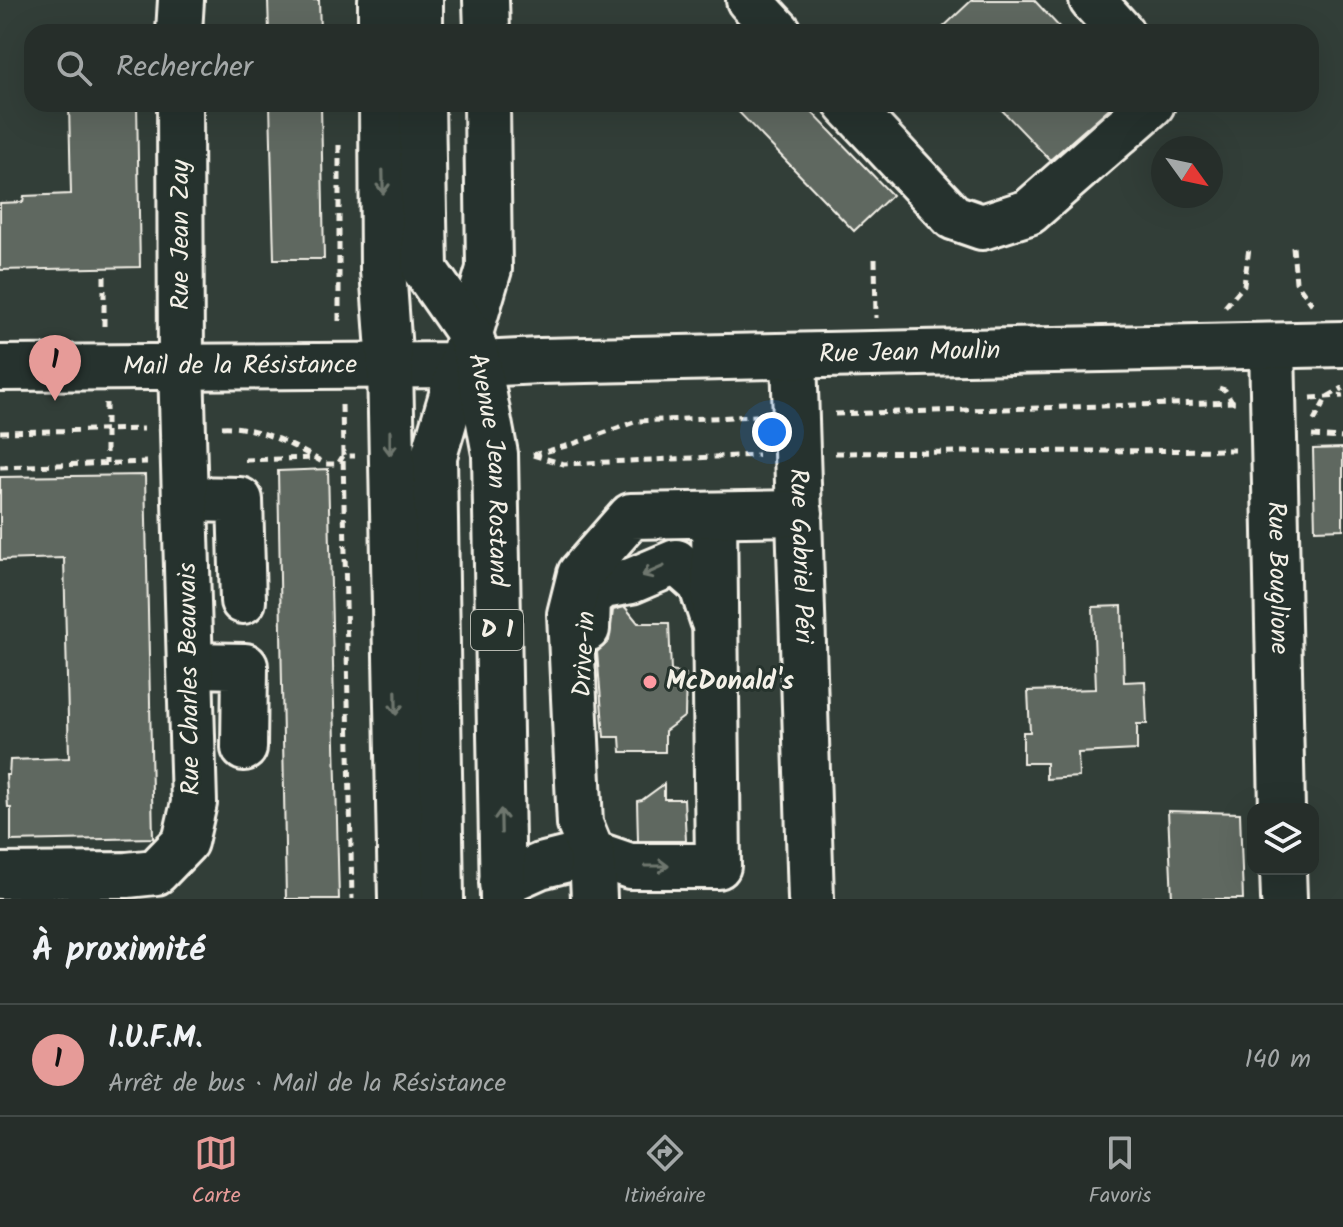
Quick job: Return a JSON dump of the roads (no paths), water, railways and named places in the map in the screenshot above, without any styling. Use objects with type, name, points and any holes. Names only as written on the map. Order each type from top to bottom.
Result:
[{"type":"street","points":[[180,24],[181,0]]},
{"type":"street","points":[[381,0],[381,24]]},
{"type":"street","points":[[420,0],[420,24]]},
{"type":"street","points":[[486,0],[487,24]]},
{"type":"street","points":[[749,0],[772,24]]},
{"type":"street","points":[[1092,0],[1114,24]]},
{"type":"street","name":"Rue Jean Zay","points":[[180,112],[181,366]]},
{"type":"street","points":[[382,112],[383,270],[390,365],[397,893]]},
{"type":"street","name":"Avenue Jean Rostand","points":[[422,112],[425,270],[470,355],[495,454],[502,891]]},
{"type":"street","points":[[441,899],[434,456],[470,355],[489,269],[487,112]]},
{"type":"street","points":[[855,112],[953,217],[982,227],[1029,212],[1143,112]]},
{"type":"street","name":"Rue Jean Moulin","points":[[470,355],[794,356],[1272,346],[1332,326]]},
{"type":"street","name":"Rue Bouglione","points":[[1272,346],[1255,413],[1282,803]]},
{"type":"street","name":"Mail de la Résistance","points":[[0,368],[390,365],[470,355]]},
{"type":"street","name":"Rue Gabriel Péri","points":[[794,356],[811,899]]},
{"type":"street","name":"Rue Charles Beauvais","points":[[0,876],[156,872],[185,842],[194,803],[181,366]]},
{"type":"street","points":[[185,499],[240,500],[243,601]]},
{"type":"street","points":[[594,899],[592,853],[580,824],[570,614],[580,574],[631,516],[800,513]]},
{"type":"street","points":[[502,891],[540,866],[592,853],[630,866],[719,882],[714,516]]},
{"type":"street","name":"Drive-in","points":[[576,744],[584,700],[588,598],[595,592],[603,586],[631,581],[676,562],[701,584],[716,629]]},
{"type":"street","points":[[190,665],[245,666],[244,748]]},
{"type":"street","points":[[1283,875],[1284,899]]},
{"type":"place","name":"I.U.F.M.","points":[[55,401]]},
{"type":"place","name":"McDonald's","points":[[650,682]]}]
